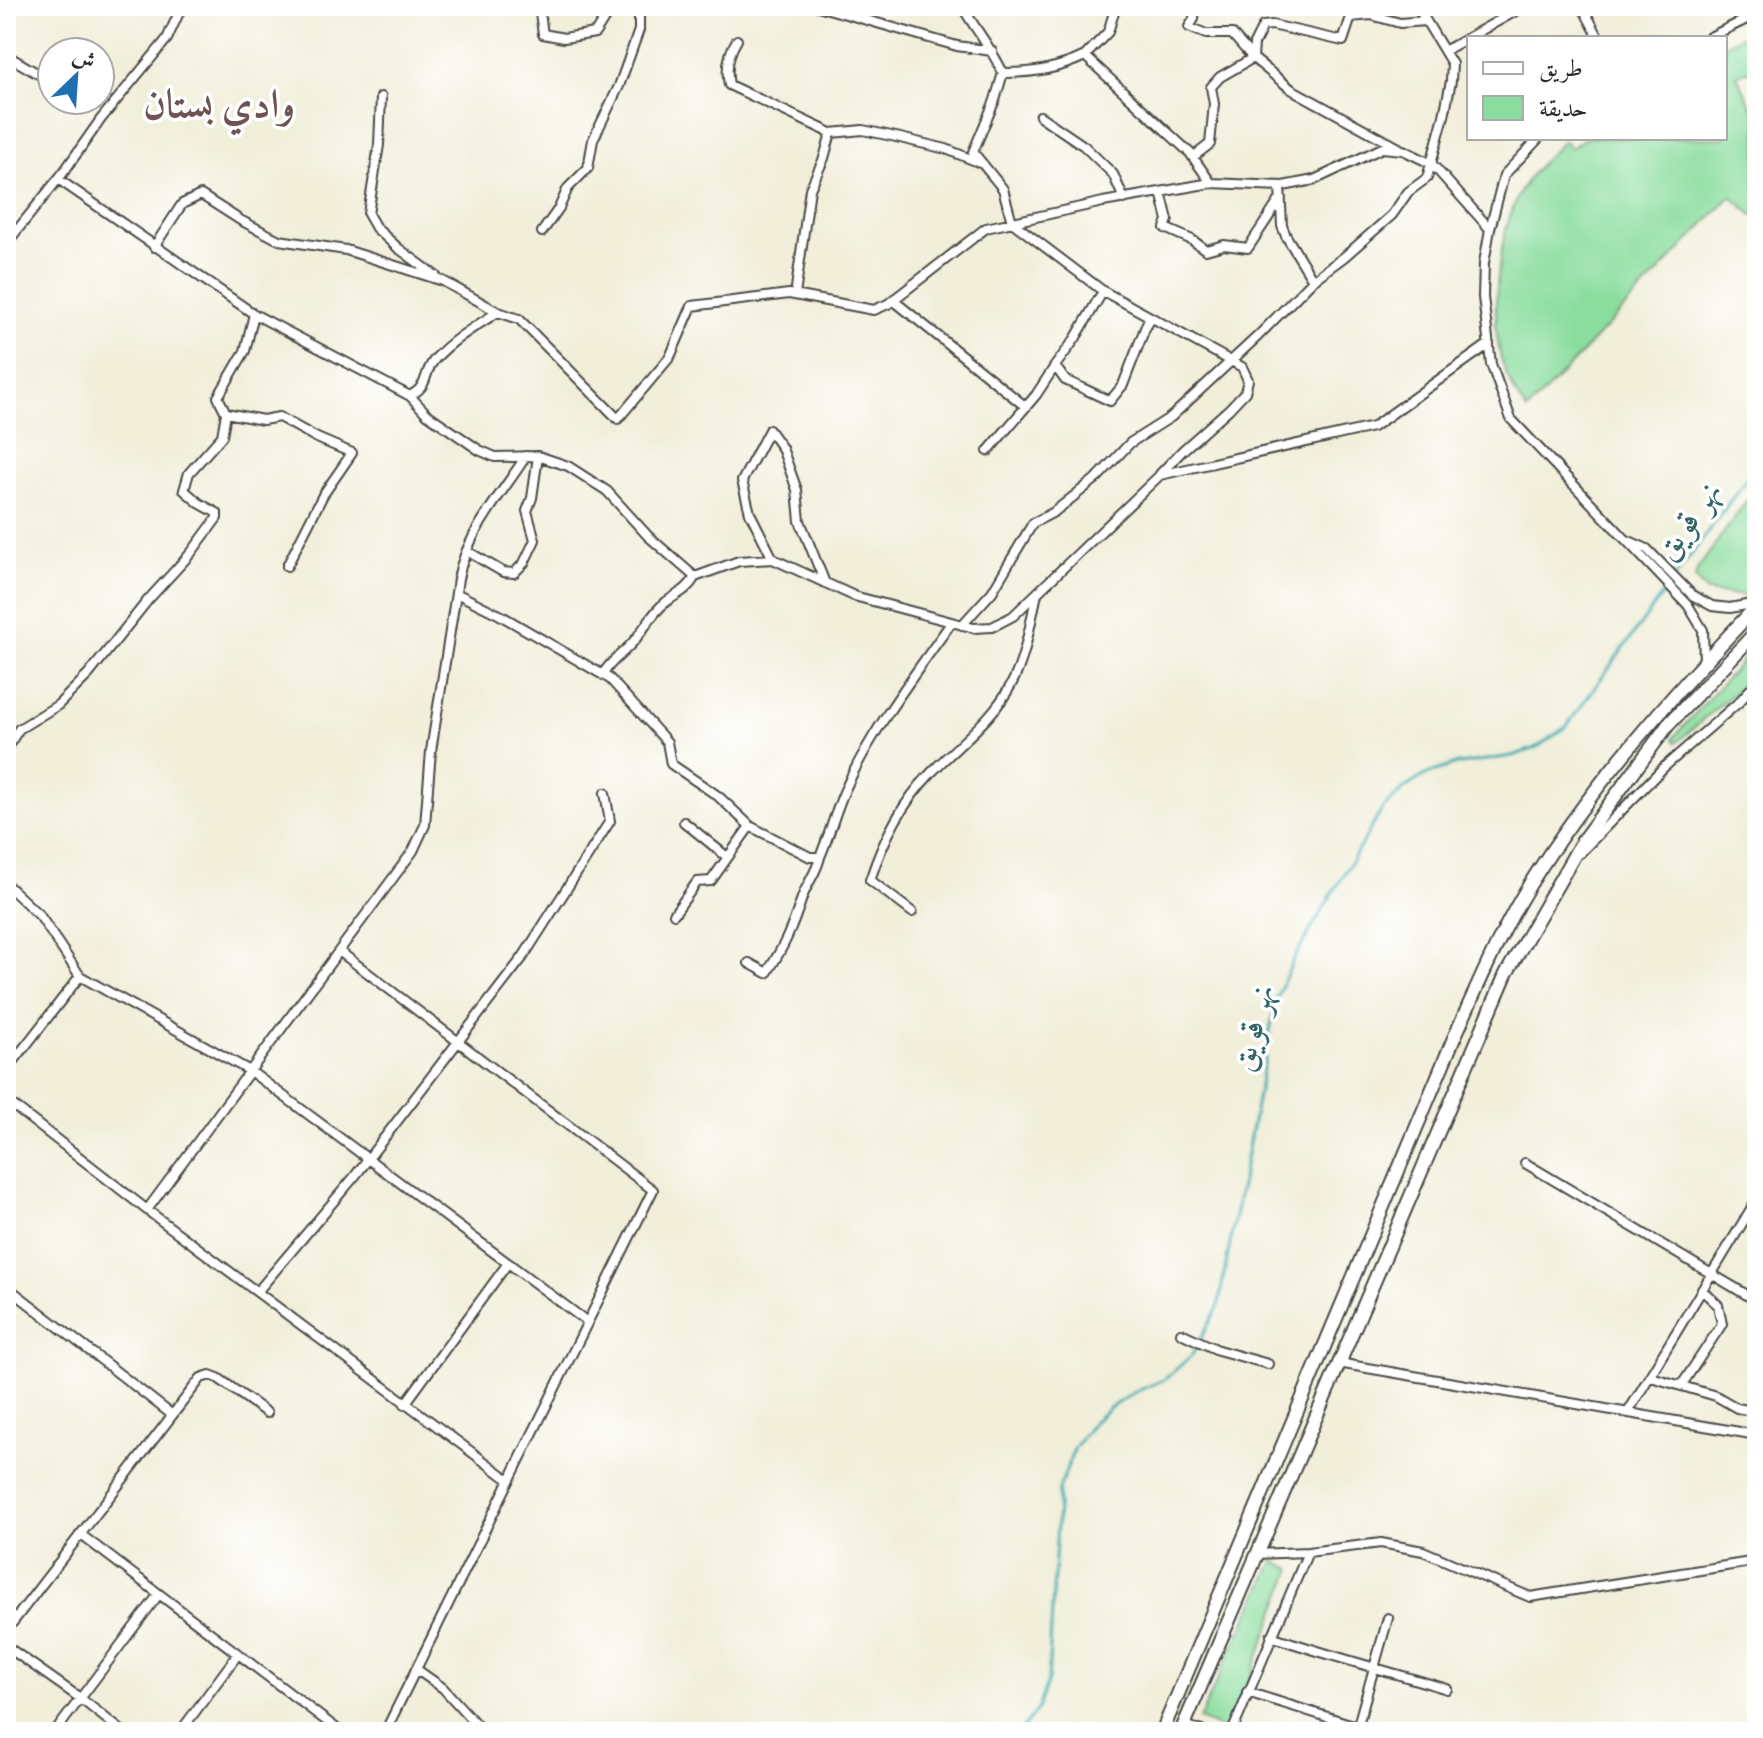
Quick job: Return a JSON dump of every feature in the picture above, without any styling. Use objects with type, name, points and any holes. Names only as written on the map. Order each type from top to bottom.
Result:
[{"type":"main road","points":[[1162,1732],[1454,1038],[1491,957],[1528,887],[1574,818],[1629,747],[1757,605]]},
{"type":"main road","points":[[1182,1728],[1506,974],[1583,840],[1668,725],[1757,631]]},
{"type":"main road","points":[[1187,1671],[1204,1678]]},
{"type":"street","points":[[6,244],[101,119],[167,39],[182,6]]},
{"type":"street","points":[[539,6],[543,34],[564,38],[595,33],[611,8],[690,6]]},
{"type":"street","points":[[818,6],[957,46],[992,51]]},
{"type":"street","points":[[603,674],[611,660],[632,644],[654,613],[665,602],[689,588],[695,577],[739,561],[773,559],[854,596],[951,623],[974,628],[992,627],[1013,616],[1245,392],[1248,380],[1242,367],[1103,291],[1012,222],[1003,189],[973,152],[1003,73],[962,6]]},
{"type":"street","points":[[1003,73],[1038,73],[1085,56],[1108,32],[1116,6]]},
{"type":"street","points":[[1195,6],[1194,19],[1189,27],[1206,34],[1232,34],[1253,58],[1291,89],[1432,164],[1490,229]]},
{"type":"street","points":[[962,625],[992,592],[1033,523],[1054,512],[1098,477],[1130,443],[1171,417],[1313,280],[1392,215],[1408,192],[1427,178],[1451,81],[1452,64],[1417,6]]},
{"type":"street","points":[[1471,36],[1525,6]]},
{"type":"street","points":[[1582,6],[1598,36]]},
{"type":"street","points":[[542,232],[559,208],[568,188],[588,168],[593,140],[619,86],[639,30],[639,8]]},
{"type":"street","points":[[1712,36],[1757,14]]},
{"type":"street","points":[[1253,58],[1254,44],[1263,26],[1272,25],[1343,41],[1351,17],[1371,15],[1400,23],[1426,21]]},
{"type":"street","points":[[1446,50],[1467,38]]},
{"type":"street","points":[[737,40],[726,72],[729,85],[831,133],[863,130],[946,149],[983,165]]},
{"type":"street","points":[[6,55],[36,73]]},
{"type":"street","points":[[1085,56],[1193,157],[1211,183]]},
{"type":"street","points":[[1193,157],[1210,144],[1214,104],[1211,87],[1220,77],[1253,58]]},
{"type":"street","points":[[381,97],[379,145],[368,214],[376,228],[443,281],[498,312],[519,319],[618,419],[670,357],[692,306],[795,295],[874,310],[893,300],[986,228],[1211,183],[1280,186],[1314,180],[1382,148],[1403,150]]},
{"type":"street","points":[[1040,116],[1084,146],[1113,174],[1124,199]]},
{"type":"street","points":[[795,295],[810,189],[831,133]]},
{"type":"street","points":[[1537,140],[1504,175],[1484,263],[1483,297],[1491,364],[1511,419],[1625,539],[1692,595],[1712,606],[1757,605]]},
{"type":"street","points":[[58,179],[254,314],[410,396],[427,414],[479,450],[495,457],[538,456],[568,466],[607,491],[648,536],[695,577]]},
{"type":"street","points":[[1280,186],[1282,226],[1313,280]]},
{"type":"street","points":[[1161,192],[1168,220],[1165,228],[1206,250],[1224,245],[1248,248],[1281,198]]},
{"type":"street","points":[[154,247],[182,204],[201,195],[279,240],[346,250],[443,281]]},
{"type":"street","points":[[988,451],[1026,407],[1075,339],[1103,291]]},
{"type":"street","points":[[893,300],[1026,407]]},
{"type":"street","points":[[410,396],[422,389],[432,363],[451,343],[498,312]]},
{"type":"street","points":[[6,749],[19,729],[58,705],[89,674],[217,518],[217,513],[184,490],[189,473],[222,436],[226,413],[218,397],[245,351],[254,314]]},
{"type":"street","points":[[1055,366],[1065,380],[1110,401],[1123,385],[1149,318]]},
{"type":"street","points":[[1160,475],[1373,427],[1489,344]]},
{"type":"street","points":[[226,413],[263,420],[279,417],[352,453],[323,495],[287,566]]},
{"type":"street","points":[[773,559],[750,513],[742,481],[769,430],[782,448],[797,490],[800,521],[826,583]]},
{"type":"street","points":[[147,1210],[413,851],[425,825],[431,751],[458,572],[479,523],[503,493],[526,456]]},
{"type":"street","points":[[467,551],[503,572],[514,573],[524,563],[535,540],[527,511],[538,456]]},
{"type":"street","points":[[1644,553],[1688,605],[1703,630],[1704,662]]},
{"type":"street","points":[[456,593],[610,679],[667,742],[671,764],[718,796],[750,826],[810,857],[820,857]]},
{"type":"street","points":[[912,912],[870,880],[877,859],[899,811],[929,774],[975,732],[1012,683],[1037,593]]},
{"type":"street","points":[[749,963],[767,973],[788,941],[802,897],[818,869],[844,793],[900,693],[951,623]]},
{"type":"street","points":[[1571,862],[1663,768],[1739,702],[1757,682]]},
{"type":"street","points":[[257,1292],[368,1159],[523,957],[610,821],[605,793]]},
{"type":"street","points":[[684,822],[726,856]]},
{"type":"street","points":[[674,914],[697,882],[711,881],[750,826]]},
{"type":"street","points":[[6,884],[40,916],[80,976],[250,1071],[586,1321]]},
{"type":"street","points":[[339,951],[653,1190],[385,1732]]},
{"type":"street","points":[[6,1071],[80,976]]},
{"type":"street","points":[[6,1100],[147,1210],[509,1480]]},
{"type":"street","points":[[1525,1163],[1757,1301]]},
{"type":"street","points":[[1628,1412],[1757,1199]]},
{"type":"street","points":[[405,1404],[508,1263]]},
{"type":"street","points":[[6,1286],[171,1414]]},
{"type":"street","points":[[1681,1386],[1722,1324],[1718,1305],[1702,1290]]},
{"type":"street","points":[[1185,1335],[1218,1350],[1268,1364]]},
{"type":"street","points":[[1338,1363],[1757,1435]]},
{"type":"street","points":[[6,1631],[198,1380],[210,1375],[218,1378],[267,1413]]},
{"type":"street","points":[[1651,1377],[1716,1396],[1737,1408],[1757,1412]]},
{"type":"street","points":[[80,1534],[341,1732]]},
{"type":"street","points":[[1257,1554],[1308,1552],[1381,1543],[1423,1551],[1530,1597],[1757,1561]]},
{"type":"street","points":[[1232,1732],[1308,1552]]},
{"type":"street","points":[[55,1732],[159,1594]]},
{"type":"street","points":[[1357,1729],[1388,1618]]},
{"type":"street","points":[[1271,1636],[1447,1689]]},
{"type":"street","points":[[6,1646],[123,1732]]},
{"type":"street","points":[[180,1732],[238,1654]]},
{"type":"street","points":[[416,1669],[443,1688],[483,1732]]},
{"type":"street","points":[[1247,1692],[1357,1729],[1376,1732]]},
{"type":"street","points":[[1182,1728],[1205,1732]]},
{"type":"green space","points":[[1752,30],[1757,36],[1757,67],[1737,75],[1757,118],[1757,219],[1731,196],[1527,411],[1504,369],[1496,324],[1500,257],[1510,215],[1521,190],[1564,141],[1571,148],[1582,140],[1727,140],[1727,44]]},
{"type":"green space","points":[[1757,486],[1757,585],[1745,596],[1707,592],[1695,579],[1697,570]]},
{"type":"green space","points":[[1757,644],[1757,668],[1750,679],[1676,743],[1673,738]]},
{"type":"green space","points":[[1274,1561],[1292,1569],[1229,1732],[1199,1719]]},
{"type":"waterway","name":"نهر قويق","points":[[1020,1732],[1038,1708],[1048,1680],[1059,1489],[1074,1449],[1093,1422],[1111,1407],[1165,1379],[1192,1355],[1218,1307],[1276,999],[1294,958],[1383,808],[1405,788],[1425,775],[1453,765],[1512,756],[1536,748],[1566,727],[1757,464]]},
{"type":"district","name":"وادي بستان","points":[[219,103]]}]
